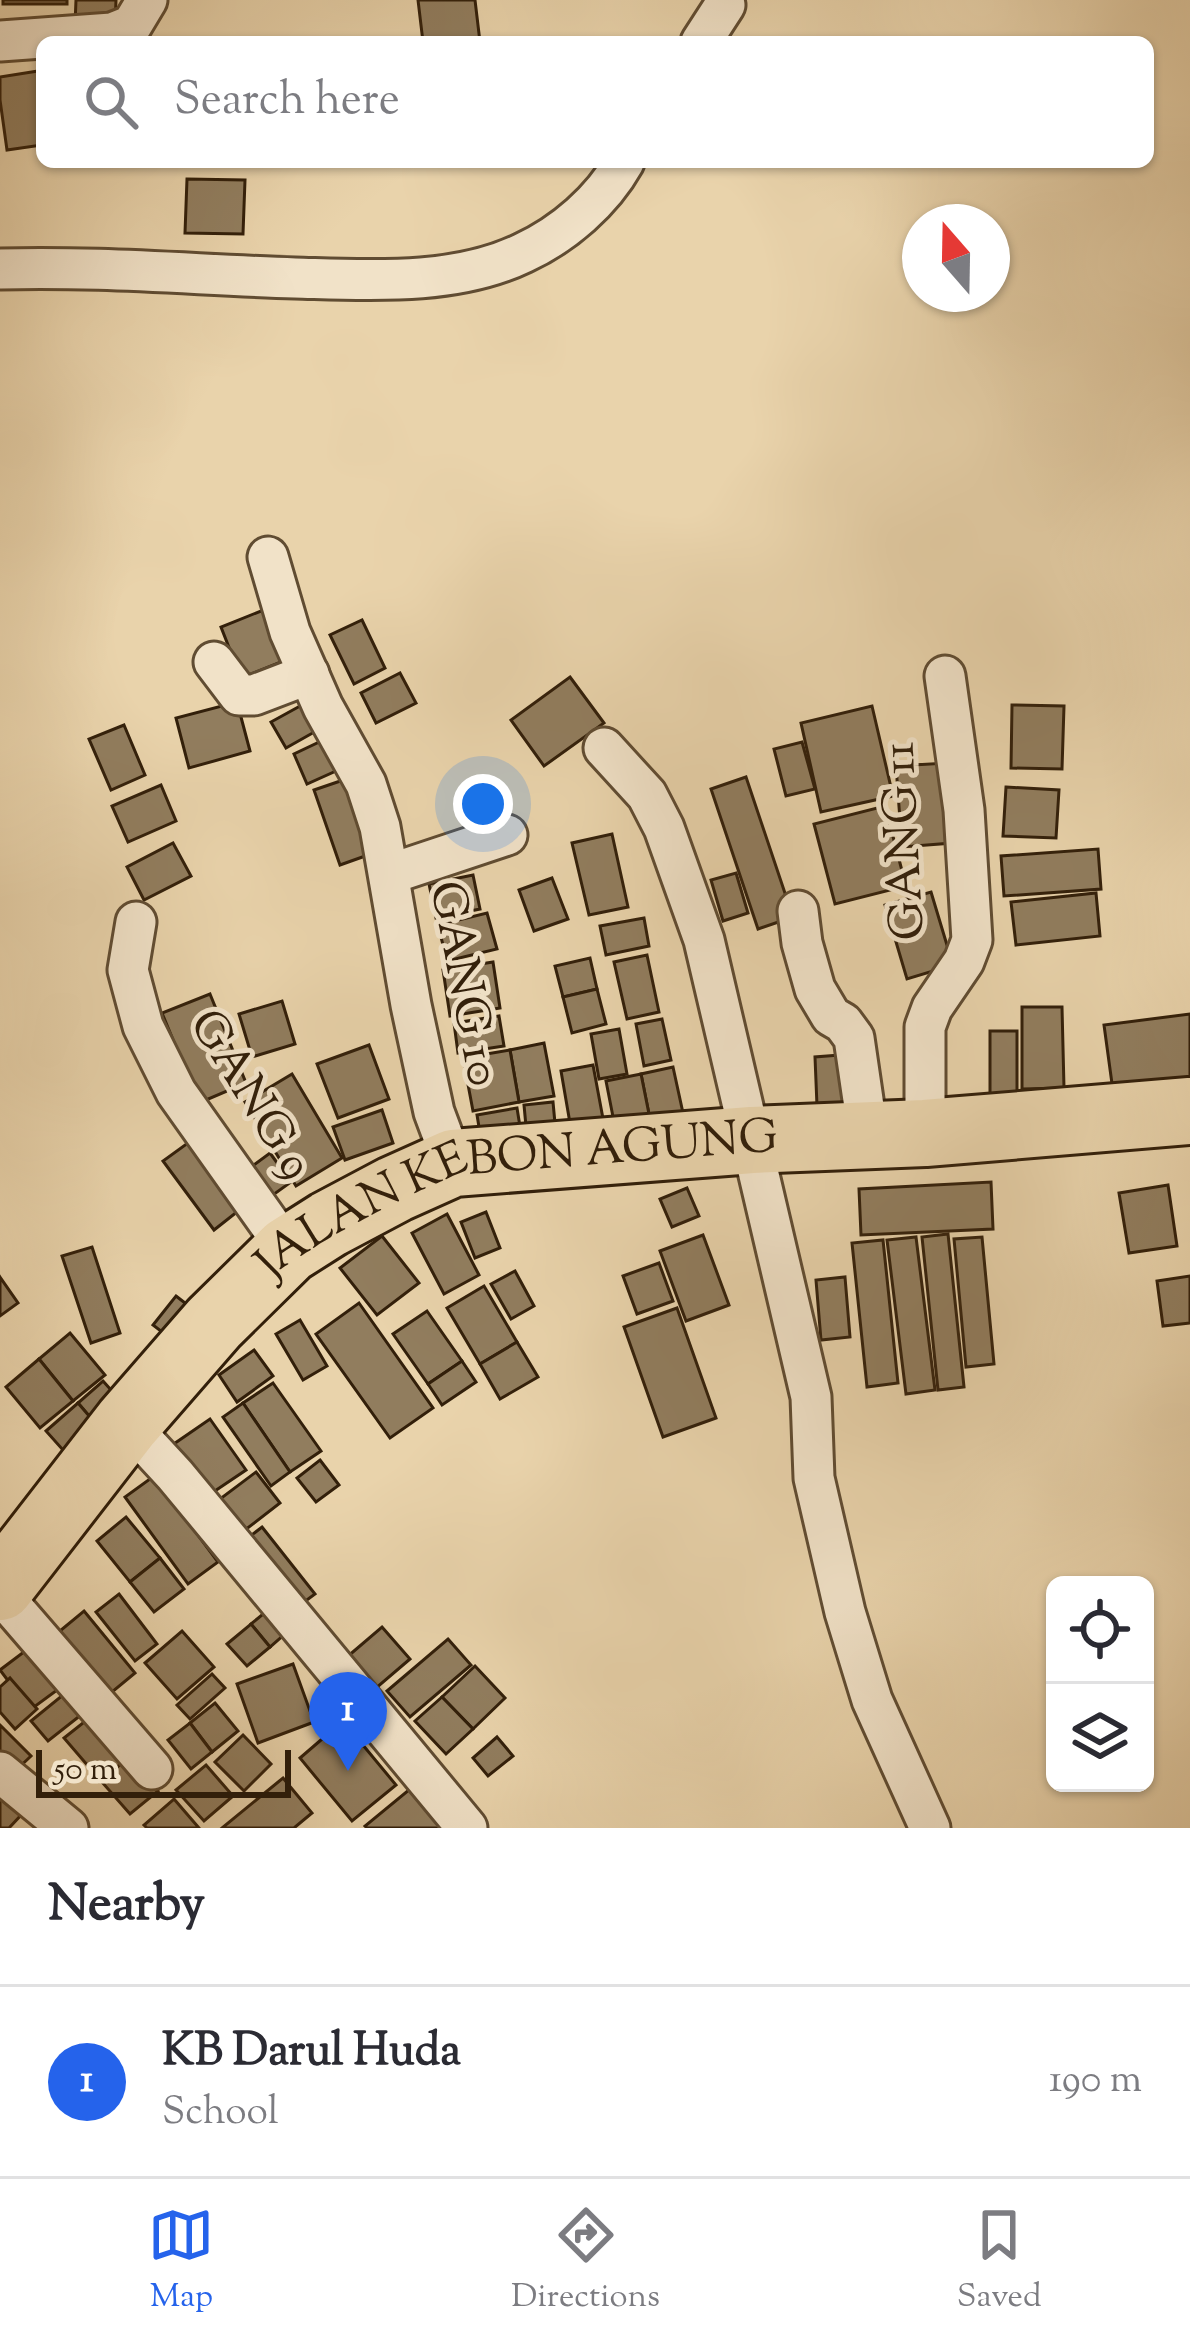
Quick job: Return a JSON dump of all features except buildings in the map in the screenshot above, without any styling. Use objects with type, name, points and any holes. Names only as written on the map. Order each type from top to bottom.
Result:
[{"type":"highway","name":"JALAN KEBON AGUNG","points":[[0,1590],[127,1423],[214,1323],[288,1250],[395,1189],[454,1163],[1190,1112]]},
{"type":"street","points":[[64,36],[112,33],[132,26],[147,0]]},
{"type":"street","points":[[705,36],[725,5]]},
{"type":"street","points":[[0,40],[36,38]]},
{"type":"street","points":[[0,269],[340,279],[455,272],[522,254],[574,223],[621,168]]},
{"type":"street","name":"GANG 10","points":[[268,557],[290,632],[323,707],[366,784],[380,826],[434,1112],[454,1163]]},
{"type":"street","points":[[214,662],[239,695],[254,695],[309,674]]},
{"type":"street","name":"GANG 11","points":[[896,1134],[932,1008],[964,962],[972,940],[964,809],[944,676]]},
{"type":"street","points":[[604,748],[647,795],[704,940],[811,1396],[814,1478],[845,1612],[872,1700],[930,1828]]},
{"type":"street","points":[[390,874],[507,835]]},
{"type":"street","points":[[798,911],[815,989],[831,1016],[854,1037],[896,1134]]},
{"type":"street","name":"GANG 9","points":[[136,922],[128,970],[143,1026],[176,1092],[288,1250]]},
{"type":"street","points":[[127,1423],[467,1828]]},
{"type":"street","points":[[0,1590],[152,1768]]},
{"type":"street","points":[[0,1772],[68,1828]]},
{"type":"place","name":"KB Darul Huda","points":[[348,1771]]}]
